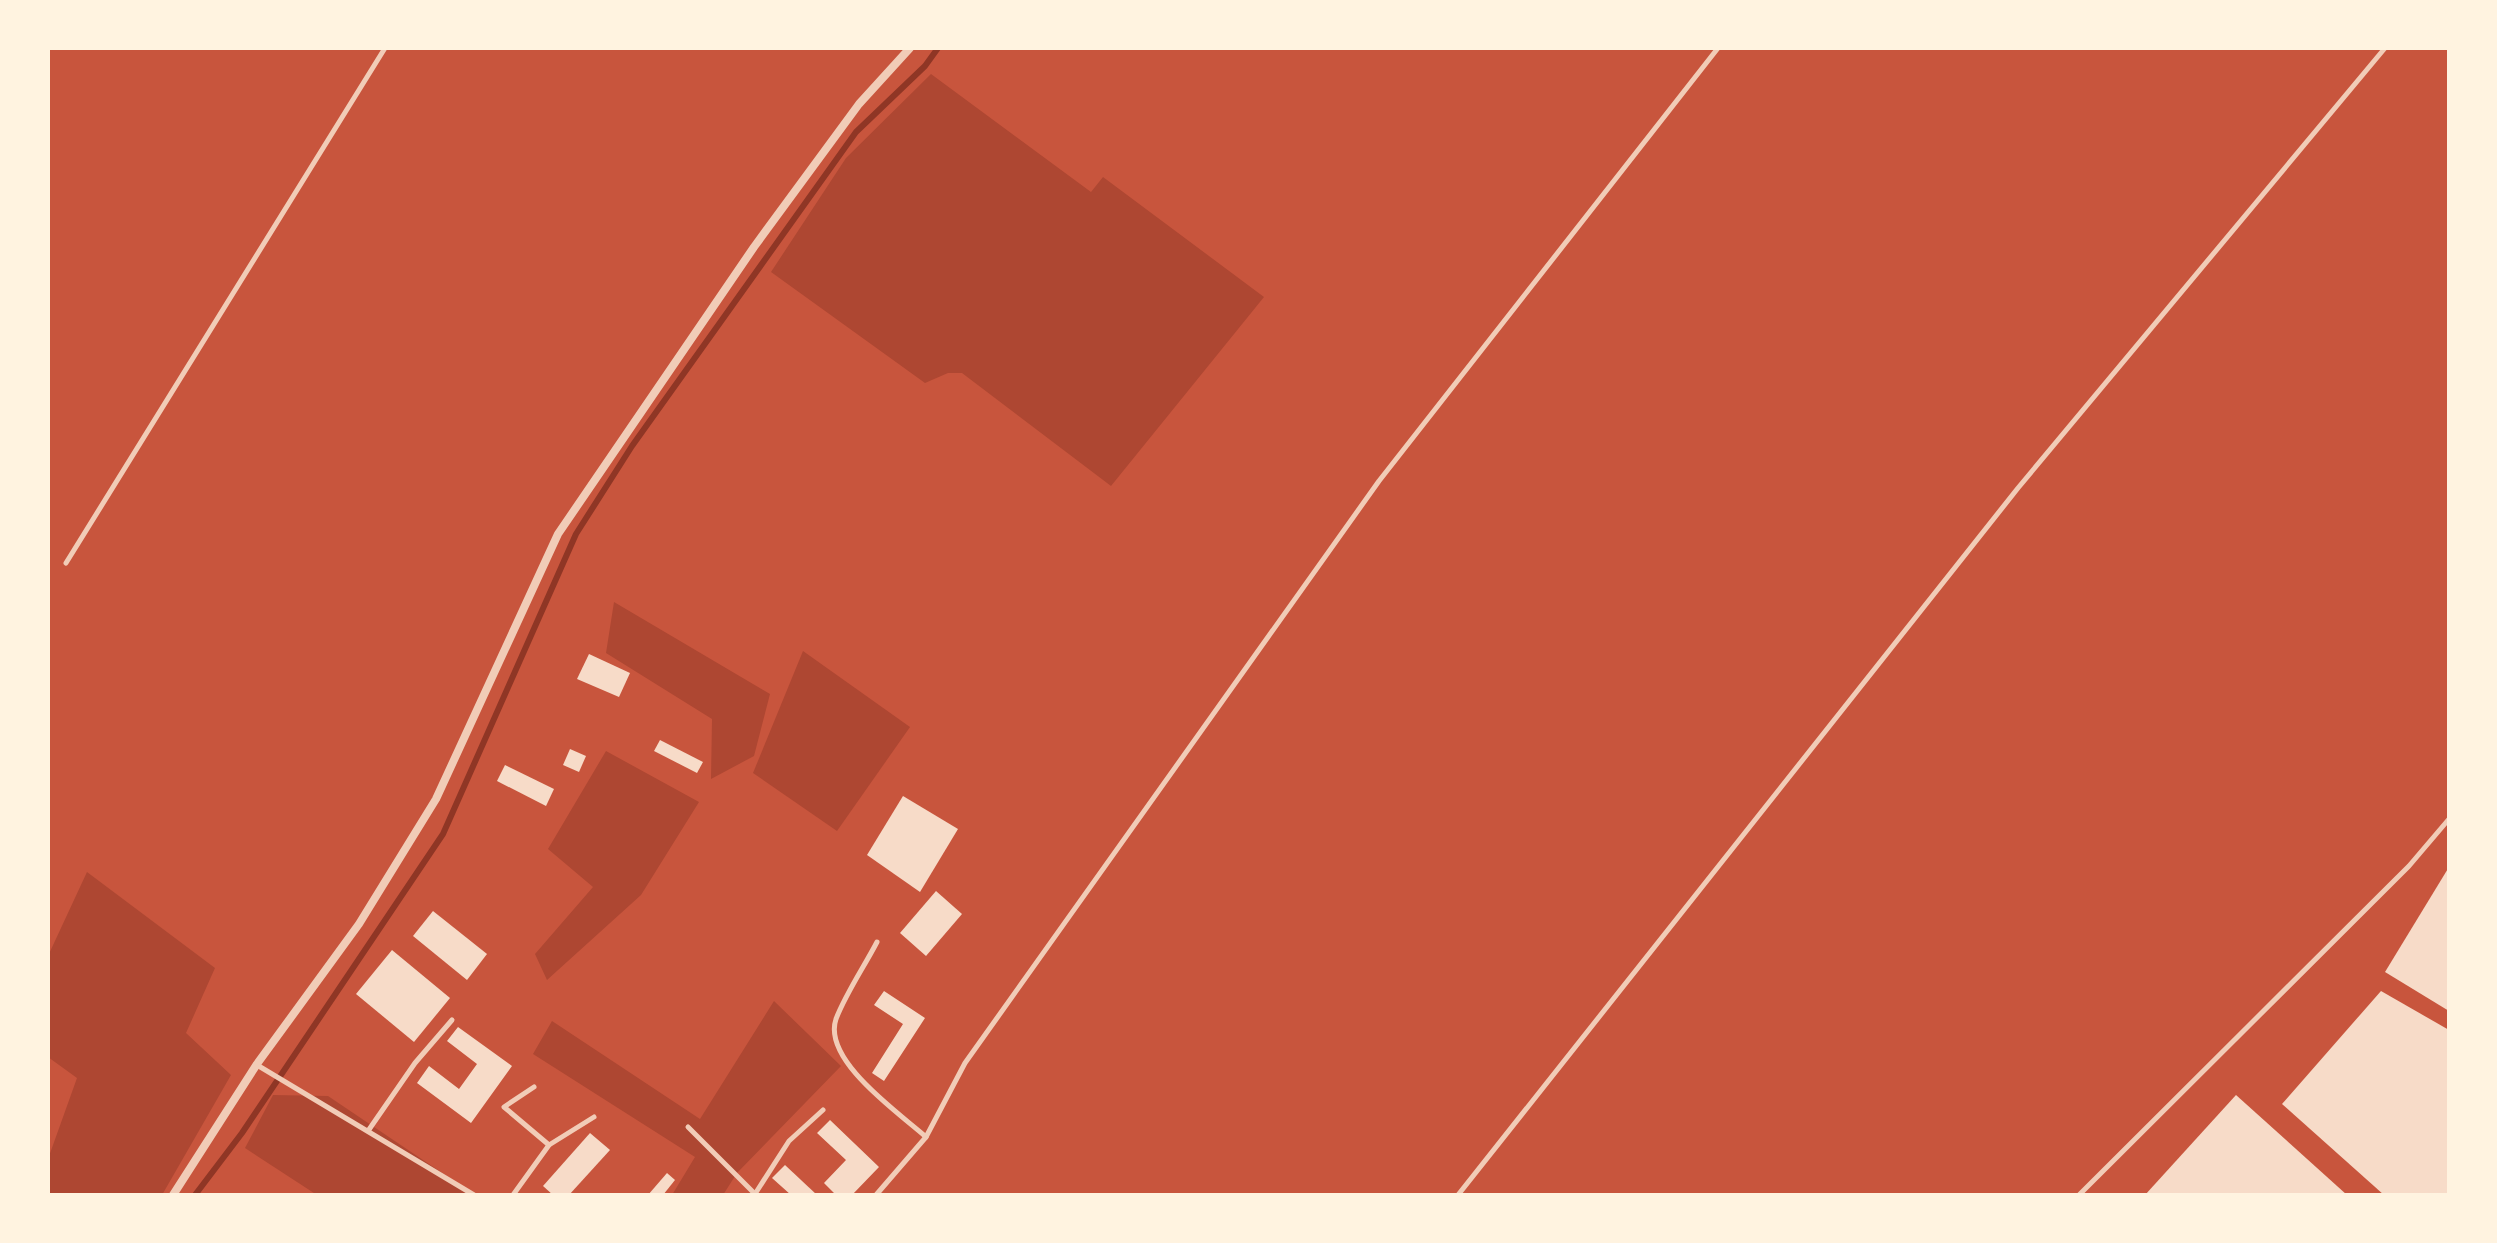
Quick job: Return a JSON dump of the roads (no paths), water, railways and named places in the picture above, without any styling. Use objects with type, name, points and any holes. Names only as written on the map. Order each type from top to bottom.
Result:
[{"type":"street","points":[[173,1195],[257,1064],[359,924],[436,799],[558,534],[754,247],[859,104],[910,48]]},
{"type":"lane","points":[[66,563],[385,48]]},
{"type":"lane","points":[[876,1195],[926,1137],[965,1063],[1379,481],[1718,48]]},
{"type":"lane","points":[[1458,1195],[2018,488],[2385,48]]},
{"type":"lane","points":[[2079,1195],[2409,866],[2449,819]]},
{"type":"lane","points":[[877,942],[835,1022],[837,1049],[859,1077],[926,1137]]},
{"type":"lane","points":[[368,1131],[415,1063],[452,1020]]},
{"type":"lane","points":[[257,1064],[474,1195]]},
{"type":"lane","points":[[534,1087],[504,1107],[549,1145]]},
{"type":"lane","points":[[688,1127],[755,1194],[789,1141],[823,1110]]},
{"type":"lane","points":[[513,1195],[549,1145],[594,1117]]},
{"type":"waterway","points":[[195,1195],[242,1133],[443,834],[576,534],[632,446],[856,132],[925,66],[938,48]]}]
